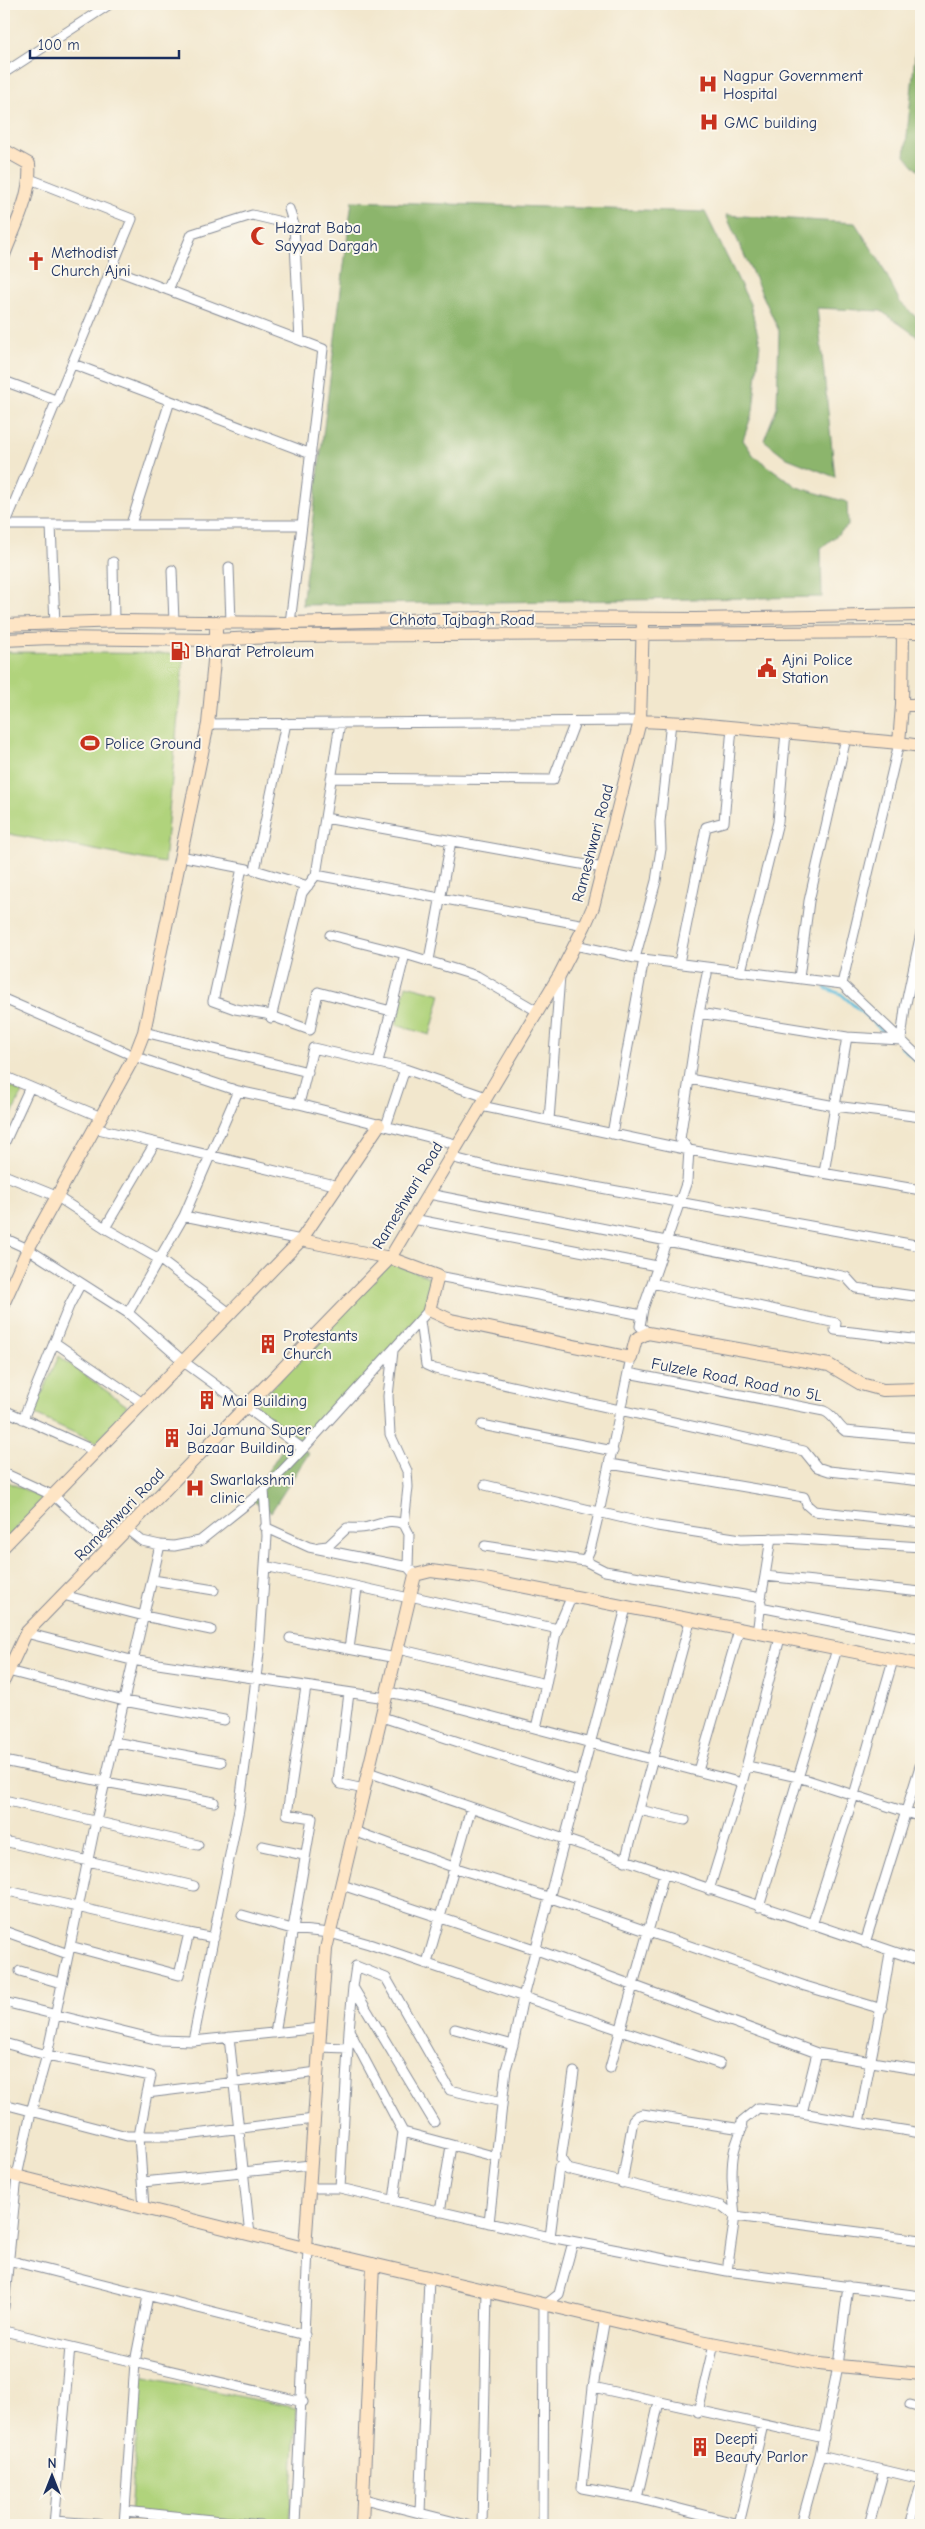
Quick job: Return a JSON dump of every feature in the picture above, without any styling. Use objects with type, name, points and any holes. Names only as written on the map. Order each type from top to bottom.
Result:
[{"type":"street","points":[[4,73],[110,4]]},
{"type":"street","points":[[4,150],[29,164],[30,179],[27,196],[4,254]]},
{"type":"street","points":[[30,179],[132,219],[113,269],[5,525],[302,525]]},
{"type":"street","points":[[289,209],[294,225],[300,340]]},
{"type":"street","points":[[168,290],[192,234],[252,215],[294,225]]},
{"type":"street","points":[[113,269],[323,349],[290,623]]},
{"type":"street","points":[[73,364],[311,454]]},
{"type":"street","points":[[4,381],[58,401]]},
{"type":"street","points":[[131,524],[170,402]]},
{"type":"street","points":[[51,526],[55,625]]},
{"type":"street","points":[[113,562],[114,622]]},
{"type":"street","points":[[229,566],[231,622]]},
{"type":"street","points":[[172,570],[174,622]]},
{"type":"street","points":[[4,625],[114,622],[290,623],[482,618],[643,619],[921,615]]},
{"type":"street","name":"Rameshwari Road","points":[[6,1675],[26,1633],[390,1258],[429,1194],[456,1144],[560,974],[586,925],[603,868],[640,721],[643,619]]},
{"type":"street","points":[[4,1302],[28,1248],[134,1056],[144,1032],[208,724],[216,622]]},
{"type":"street","name":"Chhota Tajbagh Road","points":[[4,640],[51,638],[216,640],[288,636],[921,632]]},
{"type":"street","points":[[842,984],[899,743],[902,705],[902,633]]},
{"type":"street","points":[[902,705],[921,705]]},
{"type":"street","points":[[208,724],[640,721],[732,727],[921,746]]},
{"type":"street","points":[[331,778],[553,780],[575,722]]},
{"type":"street","points":[[635,958],[656,881],[661,850],[660,822],[672,722]]},
{"type":"street","points":[[255,870],[286,723]]},
{"type":"street","points":[[271,1018],[302,894],[316,875],[340,723]]},
{"type":"street","points":[[679,963],[706,828],[724,822],[732,727]]},
{"type":"street","points":[[741,971],[778,822],[786,732]]},
{"type":"street","points":[[798,978],[809,901],[846,738]]},
{"type":"street","points":[[325,818],[603,868]]},
{"type":"street","points":[[429,960],[442,898],[451,841]]},
{"type":"street","points":[[180,856],[255,870],[308,886]]},
{"type":"street","points":[[242,868],[213,1001],[235,1009],[266,1014],[271,1018],[310,1030],[318,992],[391,1012]]},
{"type":"street","points":[[316,875],[586,925]]},
{"type":"street","points":[[901,1040],[905,1008],[921,933]]},
{"type":"street","points":[[330,935],[429,960],[477,976],[537,1012]]},
{"type":"street","points":[[575,945],[635,958],[842,984],[921,1059]]},
{"type":"street","points":[[378,1062],[405,954]]},
{"type":"street","points":[[612,1134],[643,964]]},
{"type":"street","points":[[549,1120],[560,974]]},
{"type":"street","points":[[707,974],[699,1013],[680,1139],[689,1150],[687,1180],[665,1242],[640,1326],[648,1333],[829,1365],[861,1384],[884,1390],[921,1389]]},
{"type":"street","points":[[4,999],[134,1056],[238,1091],[299,1104],[456,1144]]},
{"type":"street","points":[[699,1013],[847,1037],[901,1040]]},
{"type":"street","points":[[144,1032],[308,1072]]},
{"type":"street","points":[[824,1173],[847,1037]]},
{"type":"street","points":[[299,1104],[313,1048],[405,1069],[483,1101],[549,1120],[689,1150],[921,1190]]},
{"type":"street","points":[[4,1546],[144,1404],[301,1240],[383,1125],[405,1069]]},
{"type":"street","points":[[4,1076],[30,1087],[97,1122],[155,1143],[339,1186]]},
{"type":"street","points":[[689,1079],[835,1106],[921,1117]]},
{"type":"street","points":[[4,1144],[30,1087]]},
{"type":"street","points":[[128,1313],[184,1216],[238,1091]]},
{"type":"street","points":[[105,1228],[155,1143]]},
{"type":"street","points":[[450,1157],[501,1170],[921,1246]]},
{"type":"street","points":[[4,1175],[56,1196],[105,1228],[159,1259],[231,1314]]},
{"type":"street","points":[[429,1194],[833,1274],[846,1277],[856,1288],[921,1297]]},
{"type":"street","points":[[184,1216],[390,1258],[438,1276],[642,1315]]},
{"type":"street","points":[[413,1219],[658,1266]]},
{"type":"street","points":[[4,1238],[28,1248],[128,1313],[184,1362],[303,1449]]},
{"type":"street","points":[[126,1529],[142,1541],[160,1545],[174,1546],[200,1541],[264,1490],[429,1310],[438,1276]]},
{"type":"street","points":[[23,1419],[81,1282]]},
{"type":"street","points":[[652,1283],[836,1323],[835,1330],[921,1340]]},
{"type":"street","points":[[429,1310],[451,1320],[631,1358]]},
{"type":"street","points":[[420,1321],[426,1365],[435,1369],[621,1412],[804,1451],[817,1466],[829,1471],[921,1481]]},
{"type":"street","points":[[585,1561],[600,1513],[636,1339],[648,1333]]},
{"type":"street","points":[[54,1342],[144,1404]]},
{"type":"street","points":[[295,2525],[303,2402],[309,2188],[326,1949],[410,1597],[412,1571],[409,1534],[404,1524],[408,1487],[407,1472],[390,1434],[388,1396],[393,1350]]},
{"type":"street","name":"Fulzele Road, Road no 5L","points":[[628,1373],[824,1411],[830,1413],[836,1424],[845,1431],[921,1438]]},
{"type":"street","points":[[4,1410],[97,1452]]},
{"type":"street","points":[[482,1426],[613,1451]]},
{"type":"street","points":[[610,1464],[804,1497],[807,1505],[814,1510],[921,1523]]},
{"type":"street","points":[[4,1473],[54,1496],[110,1546]]},
{"type":"street","points":[[485,1485],[657,1526],[741,1539],[771,1538],[921,1547]]},
{"type":"street","points":[[193,2041],[239,1809],[256,1680],[267,1536],[264,1490]]},
{"type":"street","points":[[316,1548],[328,1546],[347,1528],[370,1527],[385,1520],[394,1520],[404,1524]]},
{"type":"street","points":[[265,1527],[309,1547],[412,1571],[432,1571],[475,1577],[571,1598],[921,1666]]},
{"type":"street","points":[[757,1634],[771,1538]]},
{"type":"street","points":[[4,2307],[6,2260],[17,2176],[31,2112],[47,2055],[96,1821],[160,1545]]},
{"type":"street","points":[[485,1546],[585,1561],[605,1571],[761,1602],[921,1639]]},
{"type":"street","points":[[265,1566],[358,1588],[410,1597],[558,1629]]},
{"type":"street","points":[[765,1576],[921,1592]]},
{"type":"street","points":[[153,1580],[214,1590]]},
{"type":"street","points":[[349,1649],[358,1588]]},
{"type":"street","points":[[63,1595],[144,1616],[212,1630]]},
{"type":"street","points":[[536,1728],[558,1629],[571,1598]]},
{"type":"street","points":[[489,2223],[506,2069],[514,2045],[523,1996],[551,1898],[626,1608]]},
{"type":"street","points":[[625,1861],[690,1621]]},
{"type":"street","points":[[698,1771],[738,1630]]},
{"type":"street","points":[[26,1633],[134,1660],[349,1693],[387,1695],[433,1701],[742,1783]]},
{"type":"street","points":[[290,1638],[349,1649],[396,1654],[546,1684]]},
{"type":"street","points":[[709,1890],[742,1783],[780,1638]]},
{"type":"street","points":[[759,1907],[837,1649]]},
{"type":"street","points":[[812,1925],[854,1795],[893,1660]]},
{"type":"street","points":[[6,1675],[124,1701],[224,1720]]},
{"type":"street","points":[[275,2032],[304,1855],[312,1818],[287,1814],[306,1687]]},
{"type":"street","points":[[349,1693],[338,1781],[341,1784],[364,1789]]},
{"type":"street","points":[[382,1717],[580,1782]]},
{"type":"street","points":[[114,1742],[221,1762]]},
{"type":"street","points":[[4,1761],[214,1802]]},
{"type":"street","points":[[865,1943],[921,1763]]},
{"type":"street","points":[[746,1766],[798,1777],[921,1817]]},
{"type":"street","points":[[368,1772],[890,1952],[920,1961],[921,1951]]},
{"type":"street","points":[[4,1800],[198,1844]]},
{"type":"street","points":[[427,1963],[471,1808]]},
{"type":"street","points":[[639,1810],[685,1820]]},
{"type":"street","points":[[354,1831],[453,1867],[551,1898],[805,1986],[882,2008]]},
{"type":"street","points":[[4,1841],[194,1886]]},
{"type":"street","points":[[262,1846],[304,1855]]},
{"type":"street","points":[[610,2068],[664,1874]]},
{"type":"street","points":[[342,1885],[537,1950],[818,2053],[921,2070]]},
{"type":"street","points":[[4,1890],[214,1938]]},
{"type":"street","points":[[242,1915],[292,1928],[330,1933],[427,1963],[621,2031],[688,2051],[720,2064]]},
{"type":"street","points":[[4,1931],[69,1950],[179,1975],[189,1933]]},
{"type":"street","points":[[859,2123],[869,2061],[882,2008],[890,1952]]},
{"type":"street","points":[[340,2188],[348,2030],[356,1966],[386,1978],[450,2090],[502,2102]]},
{"type":"street","points":[[20,1971],[61,1983]]},
{"type":"street","points":[[353,1987],[434,2122]]},
{"type":"street","points":[[4,2002],[159,2040],[193,2041],[321,2028]]},
{"type":"street","points":[[455,2029],[514,2045]]},
{"type":"street","points":[[348,2030],[403,2132],[394,2200]]},
{"type":"street","points":[[229,2037],[250,2235]]},
{"type":"street","points":[[4,2043],[47,2055],[151,2076],[139,2136],[144,2208]]},
{"type":"street","points":[[319,2047],[348,2048]]},
{"type":"street","points":[[802,2113],[818,2053]]},
{"type":"street","points":[[147,2093],[318,2072]]},
{"type":"street","points":[[568,2170],[561,2159],[574,2072]]},
{"type":"street","points":[[4,2104],[127,2136],[179,2136],[314,2119]]},
{"type":"street","points":[[727,2271],[734,2216],[732,2182],[734,2152],[742,2129],[742,2121],[758,2108],[802,2113],[921,2133]]},
{"type":"street","points":[[622,2183],[633,2120],[637,2116],[642,2114],[742,2129]]},
{"type":"street","points":[[403,2132],[496,2157]]},
{"type":"street","points":[[440,2212],[451,2146]]},
{"type":"street","points":[[143,2182],[311,2165]]},
{"type":"street","points":[[550,2237],[559,2167],[722,2206],[734,2216],[921,2240]]},
{"type":"street","points":[[4,2173],[544,2306],[605,2318],[714,2344],[838,2366],[921,2374]]},
{"type":"street","points":[[309,2188],[340,2188],[573,2242],[727,2271],[921,2296]]},
{"type":"street","points":[[544,2306],[559,2294],[573,2242]]},
{"type":"street","points":[[6,2260],[305,2336]]},
{"type":"street","points":[[362,2525],[373,2264]]},
{"type":"street","points":[[420,2512],[429,2277]]},
{"type":"street","points":[[801,2525],[824,2438],[838,2366],[848,2286]]},
{"type":"street","points":[[482,2525],[487,2291]]},
{"type":"street","points":[[124,2525],[136,2362],[148,2296]]},
{"type":"street","points":[[543,2525],[544,2306]]},
{"type":"street","points":[[605,2318],[594,2387],[582,2488],[637,2498],[741,2525],[763,2425]]},
{"type":"street","points":[[4,2331],[303,2402]]},
{"type":"street","points":[[698,2412],[714,2344]]},
{"type":"street","points":[[70,2347],[54,2523],[108,2525]]},
{"type":"street","points":[[594,2387],[698,2412],[824,2438]]},
{"type":"street","points":[[637,2498],[658,2402]]},
{"type":"street","points":[[910,2405],[921,2408]]},
{"type":"street","points":[[820,2455],[921,2479]]},
{"type":"street","points":[[868,2525],[884,2470]]},
{"type":"street","points":[[909,2525],[921,2485]]},
{"type":"street","points":[[364,2499],[420,2512],[436,2521],[467,2525]]},
{"type":"street","points":[[125,2511],[260,2525]]},
{"type":"green space","points":[[921,4],[921,173],[905,156]]},
{"type":"green space","points":[[352,201],[705,212],[750,304],[760,343],[753,411],[743,440],[754,456],[797,487],[847,502],[848,526],[821,548],[822,597],[302,605]]},
{"type":"green space","points":[[726,215],[855,223],[879,260],[900,302],[921,322],[921,339],[881,311],[817,308],[835,477],[787,458],[764,440],[777,407],[779,331]]},
{"type":"green space","name":"Police Ground","points":[[4,652],[184,654],[164,863],[4,833]]},
{"type":"green space","points":[[406,985],[441,994],[430,1035],[396,1025]]},
{"type":"green space","points":[[4,1084],[22,1092],[4,1132]]},
{"type":"green space","points":[[391,1263],[434,1279],[425,1309],[304,1443],[256,1405]]},
{"type":"green space","points":[[59,1356],[127,1406],[97,1443],[33,1414]]},
{"type":"green space","points":[[288,1440],[309,1453],[271,1512],[250,1499]]},
{"type":"green space","points":[[4,1480],[45,1499],[4,1541]]},
{"type":"green space","points":[[140,2376],[297,2408],[290,2525],[130,2515]]},
{"type":"waterway","points":[[825,988],[841,994],[884,1032]]},
{"type":"waterway","points":[[901,1047],[921,1065]]},
{"type":"place","name":"Nagpur Government Hospital","points":[[708,84]]},
{"type":"place","name":"GMC building","points":[[709,122]]},
{"type":"place","name":"Hazrat Baba Sayyad Dargah","points":[[260,236]]},
{"type":"place","name":"Methodist Church Ajni","points":[[36,261]]},
{"type":"place","name":"Bharat Petroleum","points":[[180,651]]},
{"type":"place","name":"Ajni Police Station","points":[[767,668]]},
{"type":"place","name":"Police Ground","points":[[90,743]]},
{"type":"place","name":"Protestants Church","points":[[268,1344]]},
{"type":"place","name":"Mai Building","points":[[207,1400]]},
{"type":"place","name":"Jai Jamuna Super Bazaar Building","points":[[172,1438]]},
{"type":"place","name":"Swarlakshmi clinic","points":[[195,1488]]},
{"type":"place","name":"Deepti Beauty Parlor","points":[[700,2447]]}]
